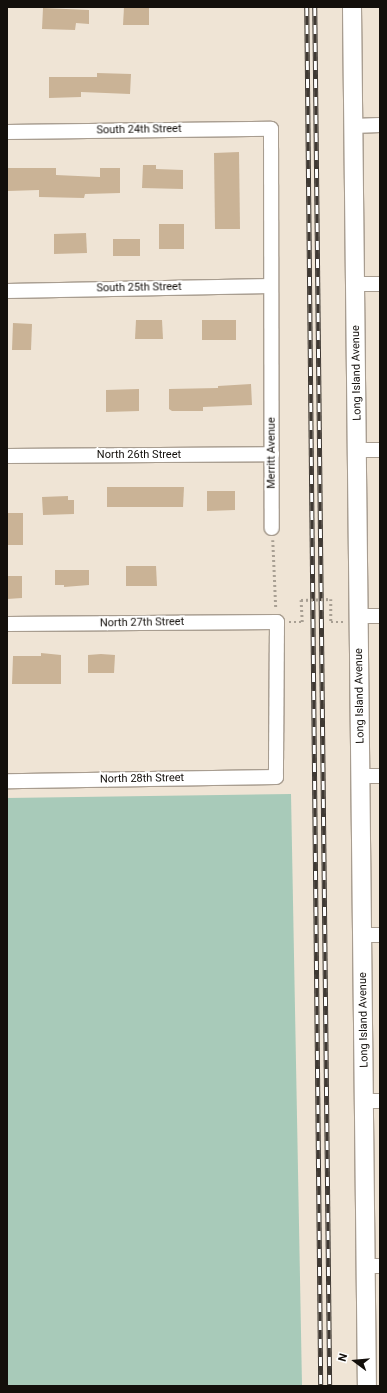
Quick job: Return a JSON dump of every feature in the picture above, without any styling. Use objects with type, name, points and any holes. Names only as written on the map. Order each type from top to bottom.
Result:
[{"type":"street","name":"Long Island Avenue","points":[[352,7],[358,450],[352,619],[372,935],[373,1266],[367,1386]]},
{"type":"street","points":[[353,126],[380,125]]},
{"type":"street","name":"South 24th Street","points":[[7,132],[271,129]]},
{"type":"street","name":"Merritt Avenue","points":[[271,129],[272,528]]},
{"type":"street","points":[[356,284],[380,284]]},
{"type":"street","name":"South 25th Street","points":[[7,291],[271,286]]},
{"type":"street","points":[[358,450],[380,450]]},
{"type":"street","name":"North 26th Street","points":[[7,456],[272,454]]},
{"type":"street","points":[[352,619],[380,616]]},
{"type":"street","name":"North 27th Street","points":[[7,624],[277,622]]},
{"type":"street","name":"North 28th Street","points":[[7,781],[276,777],[277,622]]},
{"type":"street","points":[[361,776],[380,776]]},
{"type":"path","points":[[272,528],[277,622]]},
{"type":"path","points":[[302,621],[301,600],[331,599],[331,621],[352,619]]},
{"type":"green space","points":[[291,794],[302,1386],[7,1386],[7,798]]},
{"type":"building","points":[[124,7],[149,7],[149,25],[123,25]]},
{"type":"building","points":[[43,8],[89,10],[89,24],[76,23],[75,30],[42,29]]},
{"type":"building","points":[[97,73],[131,74],[130,94],[81,92],[81,97],[49,98],[49,77],[97,77]]},
{"type":"building","points":[[239,152],[240,229],[215,229],[214,153]]},
{"type":"building","points":[[143,165],[156,165],[156,169],[183,170],[183,189],[142,188]]},
{"type":"building","points":[[8,168],[56,168],[56,175],[100,177],[100,168],[120,168],[120,193],[85,194],[84,198],[39,197],[39,190],[8,191]]},
{"type":"building","points":[[159,224],[184,224],[184,249],[159,249]]},
{"type":"building","points":[[86,233],[87,253],[54,254],[54,234]]},
{"type":"building","points":[[113,239],[140,239],[140,256],[113,256]]},
{"type":"building","points":[[136,320],[162,320],[163,339],[135,339]]},
{"type":"building","points":[[202,320],[236,320],[236,340],[202,340]]},
{"type":"building","points":[[13,323],[32,324],[31,350],[12,350]]},
{"type":"building","points":[[251,384],[252,405],[203,407],[203,411],[172,411],[169,409],[169,389],[218,388],[218,386]]},
{"type":"building","points":[[139,389],[139,411],[106,412],[106,390]]},
{"type":"building","points":[[107,487],[184,487],[183,507],[107,507]]},
{"type":"building","points":[[207,491],[235,491],[235,510],[207,511]]},
{"type":"building","points":[[68,496],[68,500],[74,500],[74,514],[43,515],[42,497]]},
{"type":"building","points":[[7,513],[23,513],[23,545],[7,545]]},
{"type":"building","points":[[126,566],[156,566],[157,586],[126,586]]},
{"type":"building","points":[[55,570],[89,570],[89,585],[64,587],[64,585],[55,585]]},
{"type":"building","points":[[7,576],[22,576],[22,598],[7,599]]},
{"type":"building","points":[[41,653],[61,655],[61,684],[12,684],[13,656],[41,656]]},
{"type":"building","points":[[88,655],[115,655],[114,673],[88,673]]},
{"type":"railway","points":[[307,7],[321,1386]]},
{"type":"railway","points":[[315,7],[330,1386]]}]
